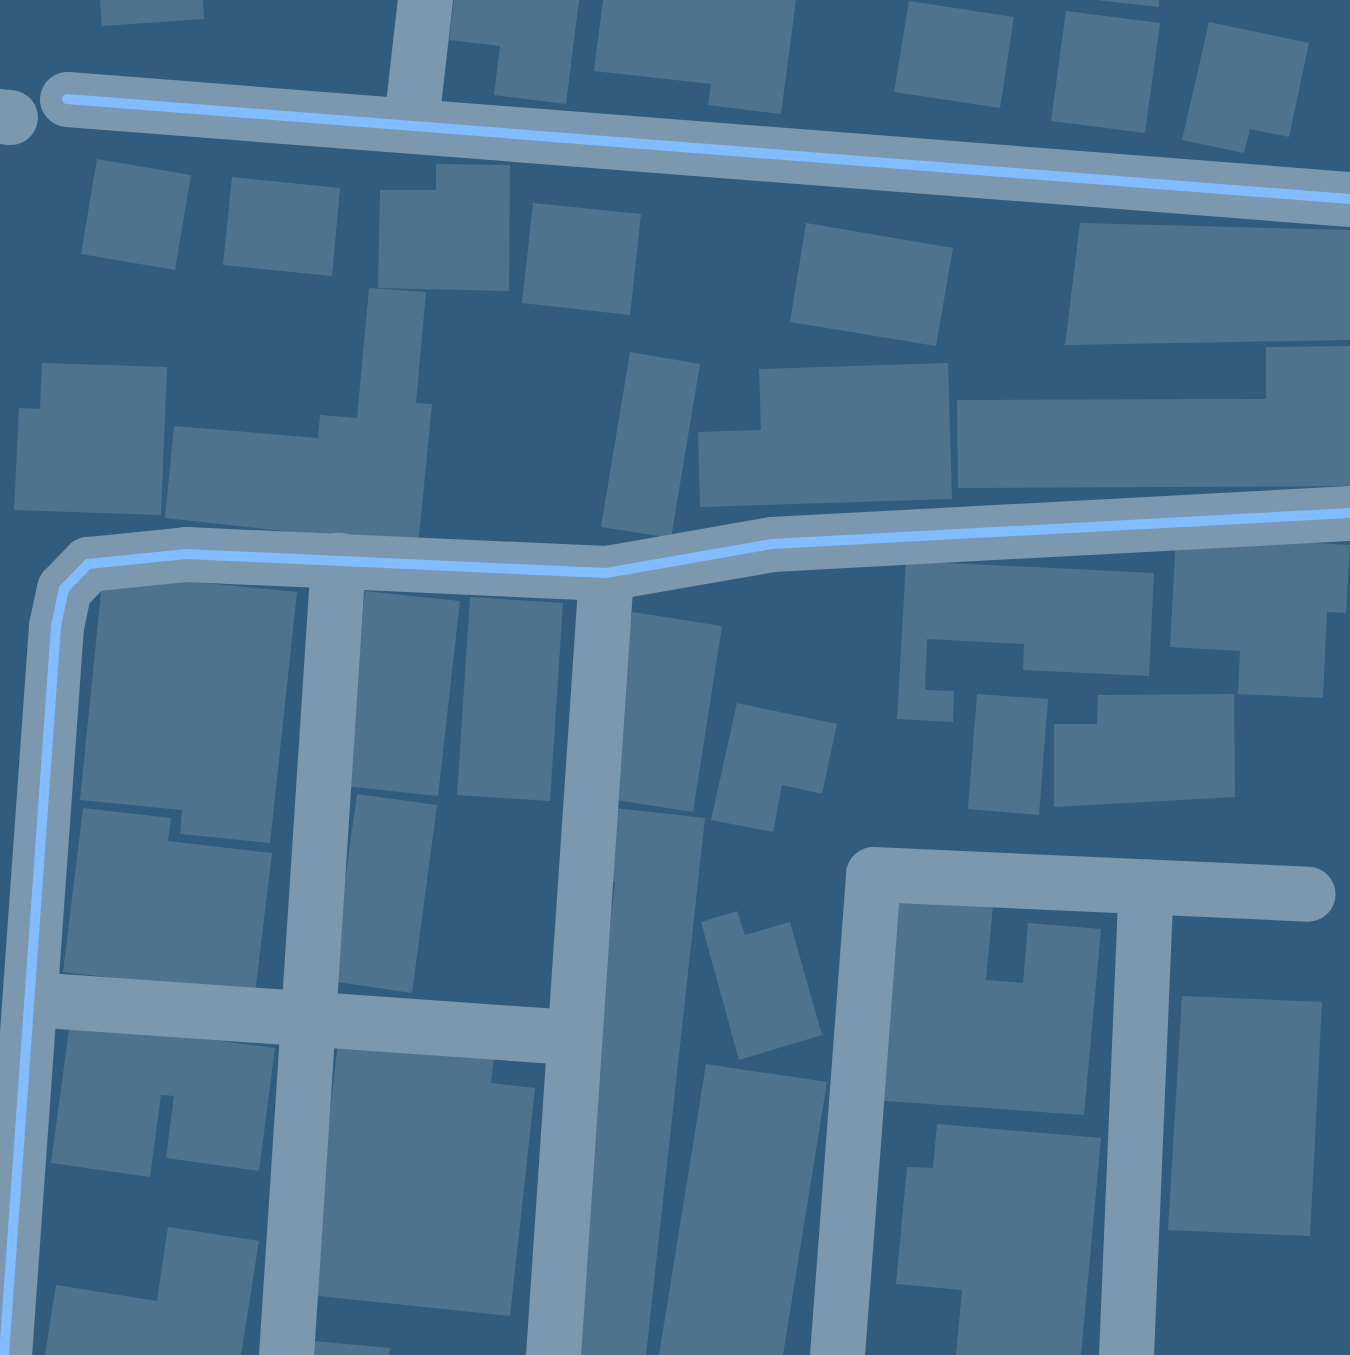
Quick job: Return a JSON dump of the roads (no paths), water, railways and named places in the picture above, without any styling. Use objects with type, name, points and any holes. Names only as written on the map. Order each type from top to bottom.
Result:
[{"type":"street","points":[[411,122],[425,0]]},
{"type":"street","points":[[67,99],[411,122],[1350,199]]},
{"type":"street","points":[[4,1355],[64,589],[88,564],[186,554],[606,573],[772,544],[1350,513]]},
{"type":"street","points":[[286,1355],[338,560]]},
{"type":"street","points":[[553,1355],[570,1037],[606,573]]},
{"type":"street","points":[[838,1355],[873,874],[1308,894]]},
{"type":"street","points":[[1126,1355],[1146,886]]},
{"type":"street","points":[[31,998],[570,1037]]}]
